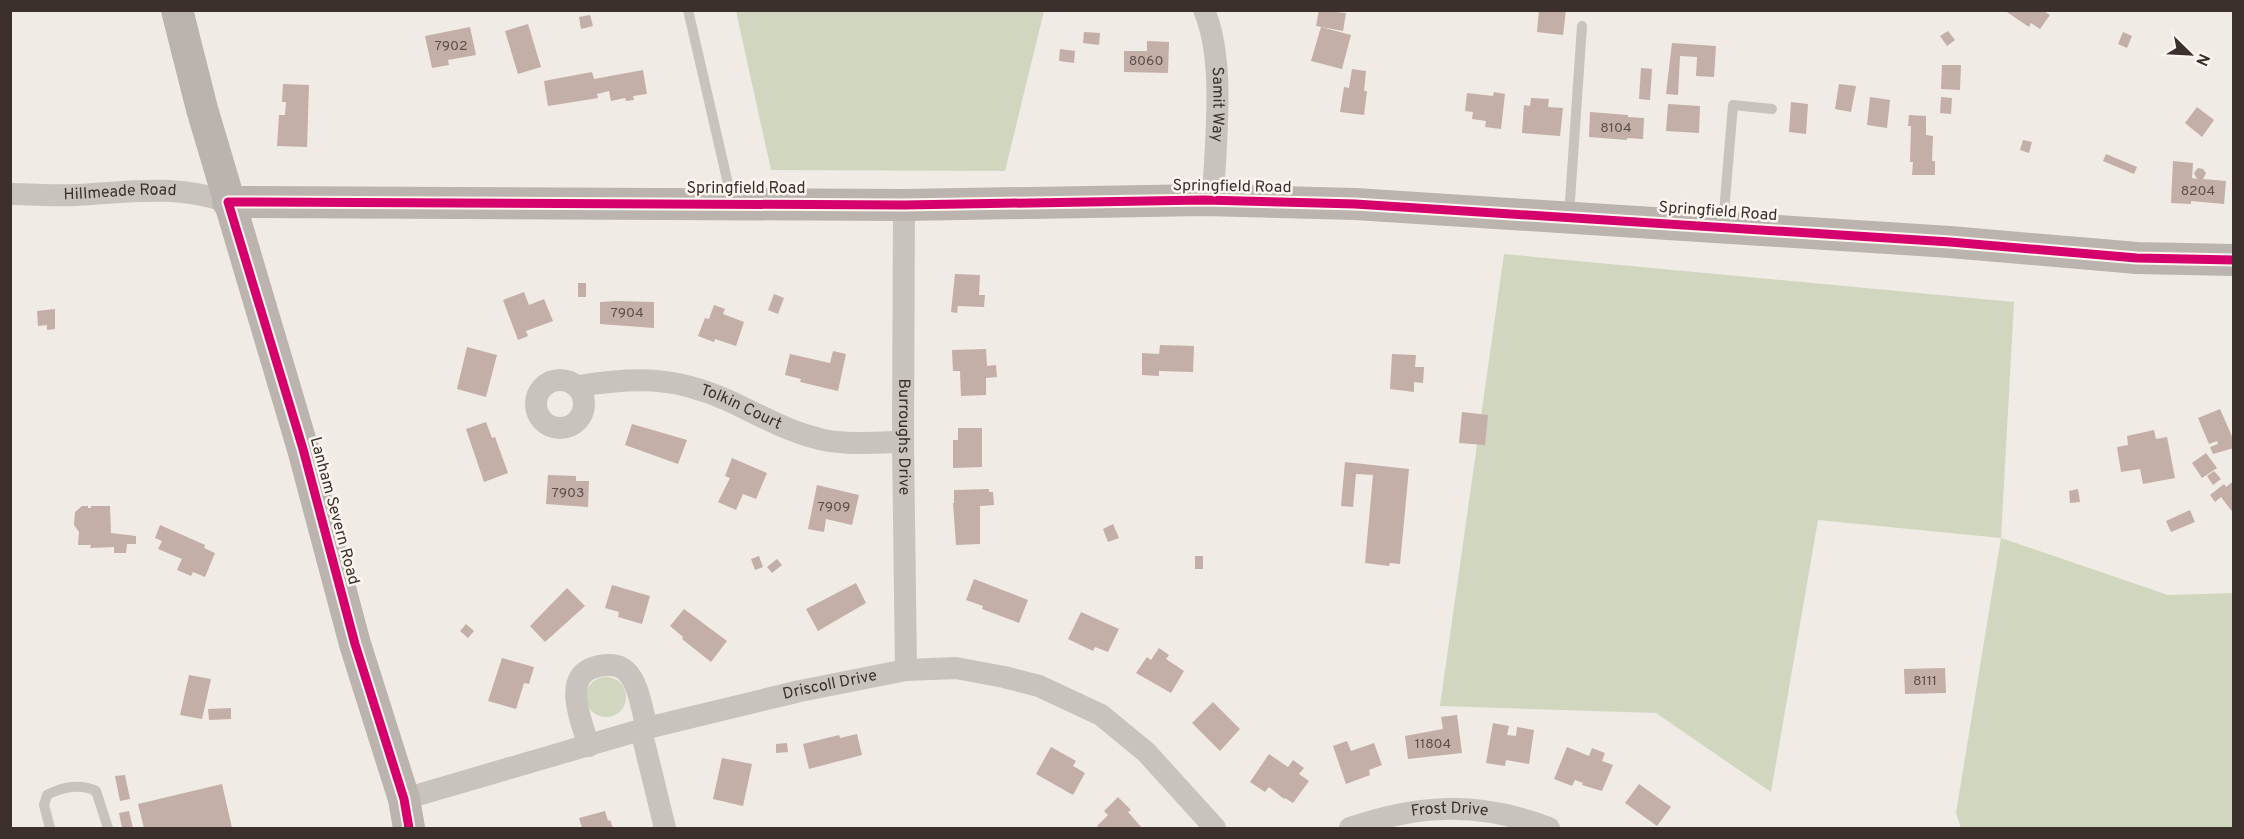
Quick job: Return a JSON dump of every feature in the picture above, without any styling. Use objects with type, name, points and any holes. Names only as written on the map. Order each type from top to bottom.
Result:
[{"type":"street","name":"Lanham Severn Road","points":[[177,10],[228,202],[303,449],[355,644],[407,814]]},
{"type":"street","name":"Samit Way","points":[[1204,10],[1209,23],[1218,82],[1213,200]]},
{"type":"street","name":"Hillmeade Road","points":[[10,194],[72,195],[166,189],[209,195],[228,202]]},
{"type":"street","name":"Springfield Road","points":[[228,202],[904,205],[1213,200],[1355,204],[1950,242],[2137,258],[2234,260]]},
{"type":"street","name":"Burroughs Drive","points":[[904,205],[903,442],[906,670]]},
{"type":"street","name":"Tolkin Court","points":[[578,386],[636,378],[665,381],[693,386],[726,399],[778,425],[816,438],[837,442],[903,442]]},
{"type":"street","points":[[589,746],[580,718],[576,692],[579,678],[596,666],[609,664],[619,666],[627,672],[635,688],[665,828]]},
{"type":"street","name":"Driscoll Drive","points":[[407,814],[589,746],[644,729],[800,691],[906,670],[956,668],[1039,686],[1101,715],[1146,752],[1215,828]]},
{"type":"street","name":"Frost Drive","points":[[1350,828],[1405,812],[1434,808],[1496,812],[1549,828]]},
{"type":"lane","points":[[688,10],[733,204]]},
{"type":"lane","points":[[1569,218],[1582,26]]},
{"type":"lane","points":[[1722,228],[1733,105],[1772,109]]},
{"type":"lane","points":[[50,828],[45,805],[46,795],[56,789],[85,785],[96,791],[108,828]]},
{"type":"green space","points":[[736,11],[1044,11],[1005,171],[771,170]]},
{"type":"green space","points":[[1504,254],[2014,302],[2001,538],[1818,520],[1771,792],[1656,713],[1440,706]]},
{"type":"green space","points":[[2001,538],[2168,595],[2233,593],[2233,828],[1961,828],[1956,813]]},
{"type":"green space","points":[[606,677],[620,683],[626,697],[620,711],[606,717],[592,711],[586,697],[592,683]]},
{"type":"building","points":[[1319,10],[1346,13],[1343,31],[1316,26]]},
{"type":"building","points":[[1539,10],[1566,10],[1563,35],[1537,32]]},
{"type":"building","points":[[2004,10],[2042,10],[2050,15],[2040,29],[2031,23],[2029,27]]},
{"type":"building","points":[[590,15],[593,26],[581,29],[579,17]]},
{"type":"building","points":[[528,24],[541,67],[518,74],[505,31]]},
{"type":"building","points":[[470,27],[476,55],[448,60],[449,65],[432,68],[425,36]]},
{"type":"building","points":[[1321,27],[1351,35],[1342,69],[1311,61]]},
{"type":"building","points":[[1948,31],[1955,40],[1947,46],[1940,36]]},
{"type":"building","points":[[1084,32],[1100,33],[1099,45],[1083,43]]},
{"type":"building","points":[[2123,32],[2132,36],[2127,48],[2118,44]]},
{"type":"building","points":[[1147,41],[1169,42],[1168,73],[1124,72],[1124,51],[1147,51]]},
{"type":"building","points":[[1672,43],[1716,46],[1714,77],[1696,76],[1697,57],[1680,56],[1678,95],[1666,94]]},
{"type":"building","points":[[1060,49],[1075,51],[1074,63],[1059,61]]},
{"type":"building","points":[[1942,65],[1961,65],[1960,90],[1941,89]]},
{"type":"building","points":[[1641,68],[1652,69],[1650,100],[1639,99]]},
{"type":"building","points":[[1352,69],[1366,71],[1364,91],[1367,91],[1364,115],[1340,112],[1344,87],[1349,88]]},
{"type":"building","points":[[643,70],[647,94],[633,96],[634,100],[626,101],[625,98],[611,101],[609,91],[597,94],[598,98],[548,106],[544,81],[592,72],[594,79]]},
{"type":"building","points":[[283,84],[309,85],[307,147],[277,146],[279,115],[285,115],[286,102],[282,102]]},
{"type":"building","points":[[1839,84],[1856,86],[1851,112],[1835,109]]},
{"type":"building","points":[[1494,92],[1505,94],[1501,129],[1485,127],[1486,121],[1472,119],[1473,112],[1465,111],[1467,93],[1493,96]]},
{"type":"building","points":[[1870,97],[1890,100],[1887,128],[1867,125]]},
{"type":"building","points":[[1941,97],[1952,98],[1951,114],[1940,113]]},
{"type":"building","points":[[1531,98],[1549,99],[1548,107],[1563,108],[1560,136],[1522,133],[1524,105],[1530,106]]},
{"type":"building","points":[[1791,102],[1808,104],[1806,134],[1789,132]]},
{"type":"building","points":[[1668,104],[1700,106],[1699,133],[1666,131]]},
{"type":"building","points":[[2197,107],[2214,120],[2202,137],[2185,123]]},
{"type":"building","points":[[1590,112],[1644,118],[1643,139],[1589,137]]},
{"type":"building","points":[[1909,115],[1926,116],[1926,135],[1933,136],[1932,161],[1935,161],[1935,175],[1912,175]]},
{"type":"building","points":[[2023,140],[2032,142],[2029,153],[2020,150]]},
{"type":"building","points":[[2106,154],[2137,167],[2134,174],[2103,161]]},
{"type":"building","points":[[2173,161],[2193,163],[2192,178],[2197,179],[2194,173],[2198,168],[2203,169],[2206,173],[2203,179],[2226,181],[2224,204],[2191,201],[2191,204],[2171,203]]},
{"type":"building","points":[[955,274],[980,275],[979,295],[985,295],[984,307],[958,306],[957,313],[951,312]]},
{"type":"building","points":[[578,283],[586,283],[586,297],[578,297]]},
{"type":"building","points":[[524,292],[529,305],[544,299],[553,321],[526,331],[528,336],[518,340],[503,300]]},
{"type":"building","points":[[774,294],[784,298],[778,314],[768,310]]},
{"type":"building","points":[[600,302],[654,302],[654,328],[600,324]]},
{"type":"building","points":[[714,305],[725,309],[723,314],[744,322],[736,346],[698,336],[705,318],[709,319]]},
{"type":"building","points":[[55,309],[55,329],[47,330],[47,325],[38,326],[37,311]]},
{"type":"building","points":[[1160,345],[1194,346],[1193,372],[1159,371],[1159,376],[1142,375],[1142,353],[1159,354]]},
{"type":"building","points":[[467,347],[497,355],[486,397],[457,389]]},
{"type":"building","points":[[986,349],[987,366],[996,365],[997,377],[986,378],[986,395],[961,396],[960,371],[953,371],[952,350]]},
{"type":"building","points":[[833,351],[846,354],[838,391],[800,382],[801,379],[785,375],[790,354],[830,363]]},
{"type":"building","points":[[1392,354],[1416,355],[1415,367],[1424,367],[1423,383],[1414,382],[1414,392],[1390,389]]},
{"type":"building","points":[[2220,409],[2234,441],[2234,448],[2213,454],[2210,447],[2218,444],[2217,441],[2209,444],[2198,418]]},
{"type":"building","points":[[1462,412],[1488,415],[1485,445],[1459,443]]},
{"type":"building","points":[[486,422],[492,438],[495,437],[508,473],[484,482],[466,429]]},
{"type":"building","points":[[632,424],[687,440],[678,464],[625,445]]},
{"type":"building","points":[[958,428],[982,428],[982,467],[953,468],[953,440],[958,440]]},
{"type":"building","points":[[2154,430],[2156,439],[2167,437],[2175,478],[2143,484],[2140,469],[2121,472],[2117,447],[2128,445],[2127,436]]},
{"type":"building","points":[[2206,453],[2217,468],[2202,478],[2192,463]]},
{"type":"building","points":[[732,458],[767,473],[756,499],[743,494],[736,510],[718,502],[730,478],[725,476]]},
{"type":"building","points":[[1345,462],[1409,469],[1400,564],[1390,563],[1389,566],[1365,563],[1373,475],[1356,474],[1353,507],[1341,506]]},
{"type":"building","points":[[2214,471],[2221,479],[2213,485],[2207,476]]},
{"type":"building","points":[[548,475],[576,476],[576,481],[589,481],[588,507],[546,504]]},
{"type":"building","points":[[2234,481],[2234,514],[2221,497],[2215,502],[2210,495],[2224,484],[2226,487]]},
{"type":"building","points":[[817,485],[859,495],[852,525],[826,519],[824,532],[808,529]]},
{"type":"building","points":[[989,489],[989,492],[993,492],[994,505],[980,506],[980,544],[956,545],[954,490]]},
{"type":"building","points":[[2078,489],[2080,502],[2070,503],[2069,491]]},
{"type":"building","points":[[82,506],[91,508],[91,506],[110,506],[111,533],[136,536],[136,544],[127,544],[126,553],[114,553],[114,547],[90,548],[91,545],[78,545],[79,532],[74,525],[75,512]]},
{"type":"building","points":[[2190,510],[2195,522],[2171,532],[2166,521]]},
{"type":"building","points":[[1113,524],[1119,538],[1108,542],[1103,529]]},
{"type":"building","points":[[160,525],[205,545],[204,548],[215,553],[205,577],[193,572],[191,576],[177,570],[182,559],[158,549],[162,541],[155,538]]},
{"type":"building","points":[[759,556],[763,567],[755,570],[751,559]]},
{"type":"building","points":[[1195,556],[1203,556],[1203,569],[1195,569]]},
{"type":"building","points":[[777,559],[782,565],[772,573],[767,567]]},
{"type":"building","points":[[974,579],[1028,600],[1019,623],[982,609],[983,606],[966,600]]},
{"type":"building","points":[[856,583],[866,603],[818,631],[806,609]]},
{"type":"building","points":[[612,585],[650,596],[642,624],[618,617],[619,612],[605,608]]},
{"type":"building","points":[[567,588],[585,606],[545,642],[530,626]]},
{"type":"building","points":[[684,609],[727,641],[711,662],[682,639],[683,637],[670,626]]},
{"type":"building","points":[[1081,612],[1119,629],[1108,652],[1095,647],[1093,651],[1068,639]]},
{"type":"building","points":[[466,624],[474,631],[468,638],[460,631]]},
{"type":"building","points":[[1159,648],[1169,655],[1166,659],[1184,671],[1171,693],[1136,673],[1147,657],[1151,660]]},
{"type":"building","points":[[502,658],[534,667],[529,684],[524,683],[516,709],[488,701]]},
{"type":"building","points":[[1945,668],[1946,693],[1905,694],[1904,669]]},
{"type":"building","points":[[189,675],[211,679],[202,719],[180,715]]},
{"type":"building","points":[[1213,702],[1240,729],[1220,751],[1192,723]]},
{"type":"building","points":[[231,708],[231,719],[209,720],[208,709]]},
{"type":"building","points":[[1457,715],[1462,753],[1408,759],[1405,736],[1443,729],[1441,717]]},
{"type":"building","points":[[1493,723],[1509,726],[1507,735],[1516,736],[1517,727],[1534,730],[1529,764],[1506,760],[1505,766],[1486,763]]},
{"type":"building","points":[[857,734],[862,755],[809,769],[803,744],[839,735],[840,738]]},
{"type":"building","points":[[1347,741],[1351,751],[1374,743],[1382,765],[1369,770],[1370,775],[1346,784],[1333,746]]},
{"type":"building","points":[[787,743],[788,752],[776,753],[776,744]]},
{"type":"building","points":[[1051,747],[1076,761],[1073,766],[1085,773],[1073,795],[1036,774]]},
{"type":"building","points":[[1567,747],[1589,756],[1592,748],[1605,753],[1602,761],[1613,765],[1602,791],[1582,785],[1583,783],[1575,780],[1572,786],[1554,779]]},
{"type":"building","points":[[1269,754],[1288,767],[1293,760],[1304,768],[1299,774],[1309,781],[1293,803],[1269,787],[1265,792],[1250,782]]},
{"type":"building","points":[[722,758],[752,764],[743,806],[713,799]]},
{"type":"building","points":[[125,775],[130,799],[120,801],[115,776]]},
{"type":"building","points":[[222,784],[232,828],[144,828],[138,804]]},
{"type":"building","points":[[1639,784],[1671,807],[1657,826],[1625,803]]},
{"type":"building","points":[[1118,797],[1131,810],[1128,812],[1142,828],[1100,828],[1097,826],[1108,815],[1104,811]]},
{"type":"building","points":[[129,811],[133,828],[122,828],[119,813]]},
{"type":"building","points":[[605,811],[613,828],[582,828],[579,818]]},
{"type":"cycle path","points":[[409,828],[404,799],[355,644],[303,449],[228,202],[904,205],[1204,200],[1355,204],[1950,242],[2137,258],[2234,260]]}]
